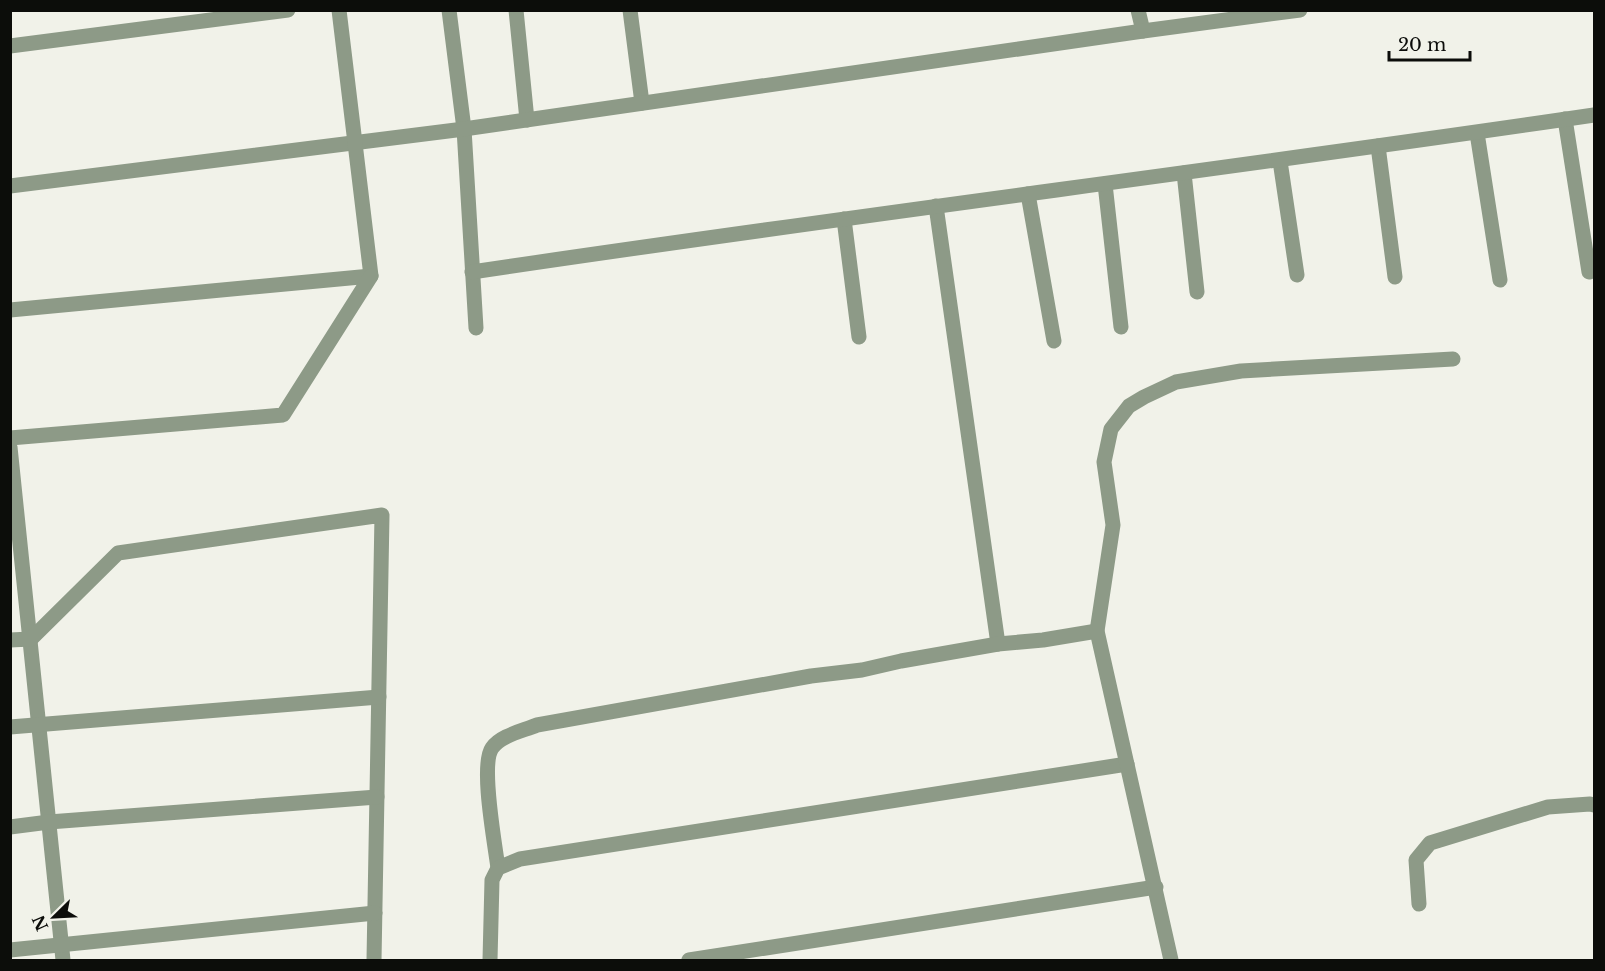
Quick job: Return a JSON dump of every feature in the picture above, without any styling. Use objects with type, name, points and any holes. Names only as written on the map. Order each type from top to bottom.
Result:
[{"type":"street","points":[[10,46],[288,10]]},
{"type":"street","points":[[10,438],[283,415],[371,276],[339,10]]},
{"type":"street","points":[[450,10],[464,129],[476,328]]},
{"type":"street","points":[[516,10],[527,120]]},
{"type":"street","points":[[630,10],[642,103]]},
{"type":"street","points":[[1138,10],[1143,31]]},
{"type":"street","points":[[10,186],[355,144],[1300,10]]},
{"type":"street","points":[[472,272],[936,206],[1280,161],[1594,115]]},
{"type":"street","points":[[1565,119],[1589,272]]},
{"type":"street","points":[[1477,133],[1500,280]]},
{"type":"street","points":[[1378,146],[1395,277]]},
{"type":"street","points":[[1280,161],[1297,275]]},
{"type":"street","points":[[1184,174],[1197,292]]},
{"type":"street","points":[[1105,184],[1121,327]]},
{"type":"street","points":[[1028,194],[1054,341]]},
{"type":"street","points":[[936,206],[998,644]]},
{"type":"street","points":[[844,219],[858,337]]},
{"type":"street","points":[[10,310],[371,276]]},
{"type":"street","points":[[1171,960],[1097,631],[1113,525],[1104,462],[1111,429],[1129,406],[1176,382],[1240,371],[1453,359]]},
{"type":"street","points":[[10,447],[15,526],[31,639],[62,953]]},
{"type":"street","points":[[10,640],[31,639],[118,553],[382,515],[374,960]]},
{"type":"street","points":[[490,960],[492,880],[498,868],[486,769],[491,748],[502,739],[537,725],[811,675],[862,670],[998,644],[1043,640],[1097,631]]},
{"type":"street","points":[[10,726],[379,698]]},
{"type":"street","points":[[498,868],[519,859],[1127,764]]},
{"type":"street","points":[[10,827],[49,822],[377,797]]},
{"type":"street","points":[[1419,904],[1416,860],[1430,843],[1548,807],[1594,805]]},
{"type":"street","points":[[689,960],[1156,888]]},
{"type":"street","points":[[10,950],[62,953],[375,913]]}]
